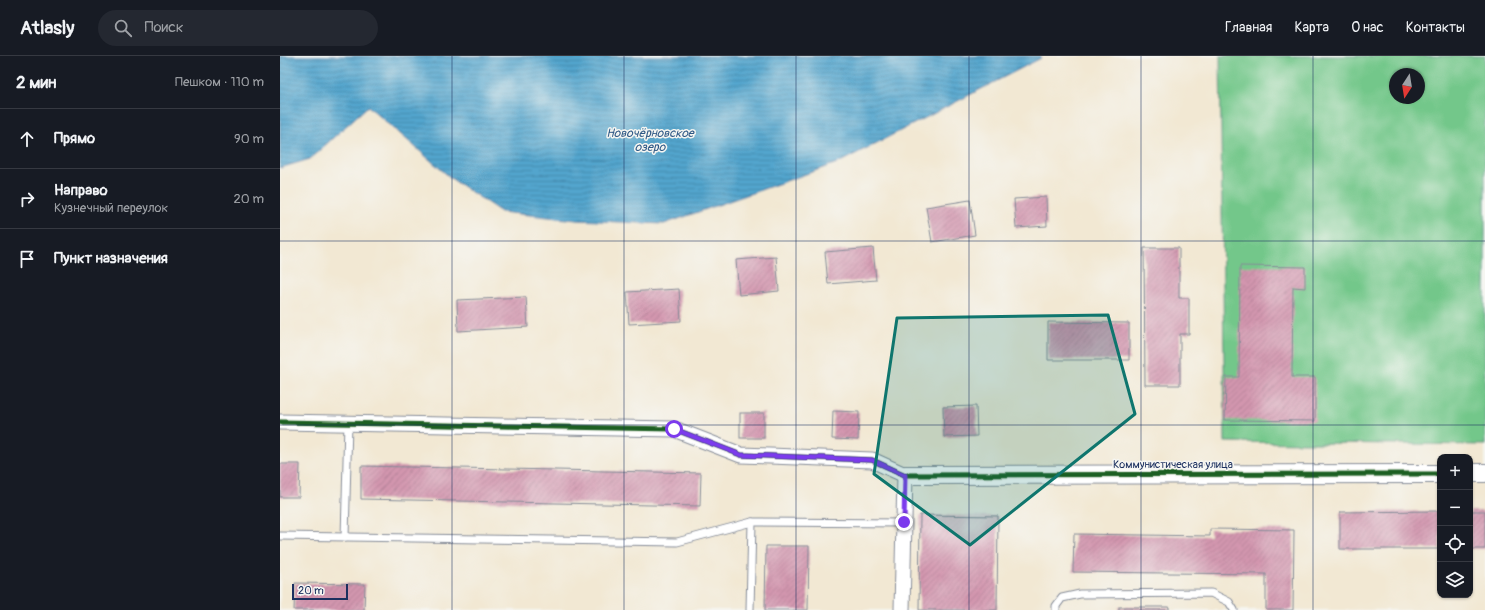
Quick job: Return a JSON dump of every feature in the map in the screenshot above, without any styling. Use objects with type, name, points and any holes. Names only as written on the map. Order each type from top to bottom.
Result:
[{"type":"street","points":[[280,422],[674,429],[741,455],[872,460],[905,475],[902,610]]},
{"type":"street","points":[[1473,473],[1485,473]]},
{"type":"street","name":"Коммунистическая улица","points":[[905,475],[1437,474]]},
{"type":"lane","points":[[345,537],[348,423]]},
{"type":"lane","points":[[750,610],[752,522]]},
{"type":"lane","points":[[280,536],[677,542],[752,522],[904,522]]},
{"type":"lane","points":[[1056,610],[1056,606],[1062,598],[1080,594],[1211,593],[1229,602],[1234,610]]},
{"type":"highlighted area","points":[[1108,315],[1135,414],[970,545],[874,474],[897,318]]},
{"type":"green space","points":[[1220,56],[1485,56],[1485,445],[1225,442]]},
{"type":"water","name":"Новочёрновское озеро","points":[[280,56],[1041,56],[1041,58],[840,162],[664,224],[577,220],[501,212],[452,179],[368,106],[310,159],[280,168]]},
{"type":"building","points":[[1046,197],[1047,226],[1016,228],[1014,199]]},
{"type":"building","points":[[970,200],[975,235],[932,242],[926,207]]},
{"type":"building","points":[[873,248],[876,280],[828,284],[825,252]]},
{"type":"building","points":[[1144,248],[1179,248],[1179,298],[1189,298],[1189,334],[1180,334],[1180,385],[1145,385]]},
{"type":"building","points":[[776,257],[779,291],[739,295],[736,260]]},
{"type":"building","points":[[1240,266],[1305,267],[1305,288],[1293,287],[1292,377],[1315,377],[1315,421],[1225,420],[1226,377],[1239,377]]},
{"type":"building","points":[[679,289],[681,321],[629,324],[627,292]]},
{"type":"building","points":[[526,297],[528,327],[458,331],[457,300]]},
{"type":"building","points":[[1048,322],[1129,323],[1129,360],[1048,360]]},
{"type":"building","points":[[976,406],[977,436],[944,437],[943,407]]},
{"type":"building","points":[[833,411],[859,412],[858,440],[832,439]]},
{"type":"building","points":[[740,413],[764,413],[764,438],[740,438]]},
{"type":"building","points":[[280,464],[300,464],[299,497],[280,497]]},
{"type":"building","points":[[361,466],[701,473],[700,506],[361,499]]},
{"type":"building","points":[[1437,511],[1437,549],[1340,549],[1340,512]]},
{"type":"building","points":[[1473,511],[1485,511],[1485,549],[1473,549]]},
{"type":"building","points":[[920,515],[998,516],[997,610],[919,610]]},
{"type":"building","points":[[1210,529],[1294,530],[1293,610],[1266,610],[1266,574],[1073,572],[1074,534],[1210,536]]},
{"type":"building","points":[[766,546],[809,546],[808,610],[765,610]]},
{"type":"building","points":[[295,583],[365,584],[364,610],[294,610]]},
{"type":"building","points":[[1119,607],[1169,607],[1169,610],[1119,610]]},
{"type":"cycle path","points":[[280,422],[674,429],[741,455],[872,460],[905,475],[1437,474]]},
{"type":"route","points":[[674,429],[741,455],[872,460],[905,475],[904,522]]}]
